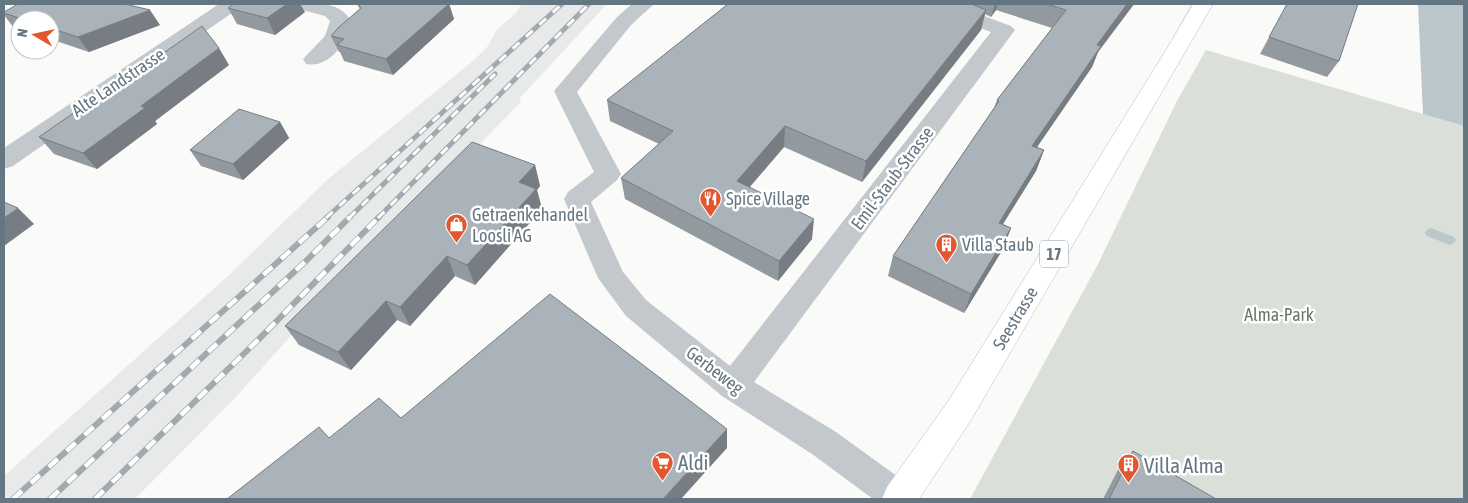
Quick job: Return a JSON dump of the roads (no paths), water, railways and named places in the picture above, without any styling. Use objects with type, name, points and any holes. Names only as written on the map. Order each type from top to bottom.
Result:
[{"type":"main road","name":"Seestrasse","points":[[899,499],[960,410],[1203,4]]},
{"type":"street","name":"Alte Landstrasse","points":[[4,160],[232,4]]},
{"type":"street","points":[[302,4],[347,16],[334,39],[314,59]]},
{"type":"street","name":"Gerbeweg","points":[[644,4],[624,21],[565,91],[608,174],[577,199],[612,278],[636,308],[733,386],[824,443],[899,499]]},
{"type":"street","name":"Emil-Staub-Strasse","points":[[733,386],[1004,30],[934,4]]},
{"type":"waterway","points":[[1431,233],[1450,240]]},
{"type":"railway","points":[[326,218],[562,4]]},
{"type":"railway","points":[[378,218],[589,4]]},
{"type":"railway","points":[[349,218],[495,74]]},
{"type":"railway","points":[[13,499],[328,217]]},
{"type":"railway","points":[[95,499],[259,339],[379,217]]},
{"type":"railway","points":[[50,499],[307,260],[349,218]]},
{"type":"place","name":"Spice Village","points":[[710,217]]},
{"type":"place","name":"Getraenkehandel Loosli AG","points":[[456,243]]},
{"type":"place","name":"Villa Staub","points":[[946,263]]},
{"type":"place","name":"Aldi","points":[[662,481]]},
{"type":"place","name":"Villa Alma","points":[[1128,484]]},
{"type":"park label","name":"Alma-Park","points":[[1279,314]]}]
